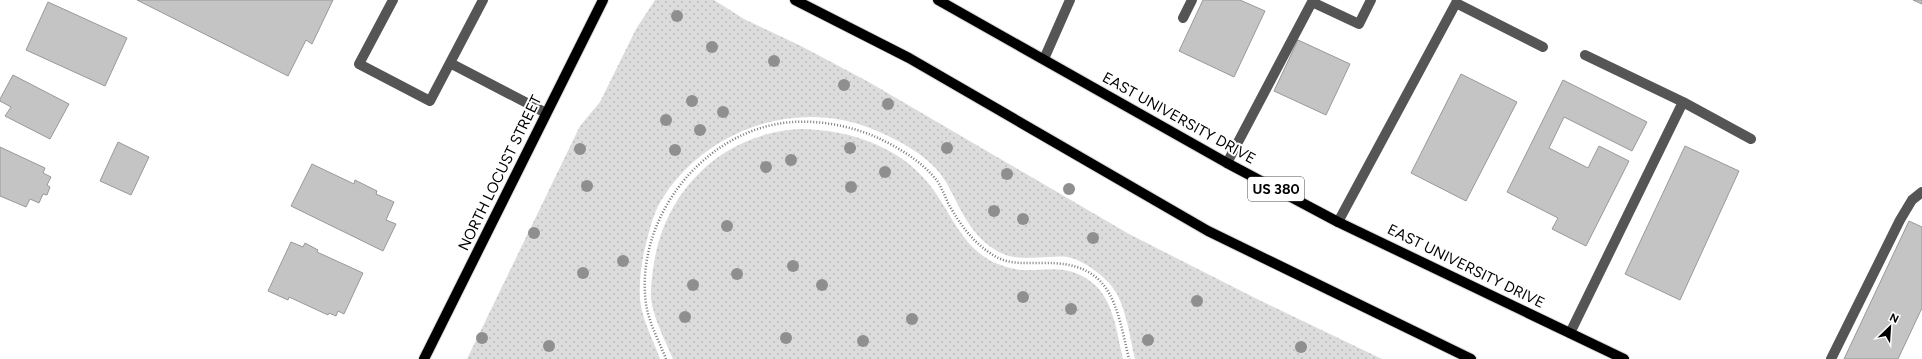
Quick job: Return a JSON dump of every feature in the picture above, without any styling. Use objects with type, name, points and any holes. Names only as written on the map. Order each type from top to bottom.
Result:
[{"type":"main road","name":"NORTH LOCUST STREET","points":[[424,359],[603,0]]},
{"type":"main road","points":[[795,0],[909,58],[1208,231],[1471,359]]},
{"type":"main road","name":"EAST UNIVERSITY DRIVE","points":[[938,0],[1228,164],[1338,222],[1624,359]]},
{"type":"lane","points":[[392,0],[359,64],[430,101],[483,0]]},
{"type":"lane","points":[[1044,59],[1070,0]]},
{"type":"lane","points":[[1183,18],[1192,0]]},
{"type":"lane","points":[[1228,164],[1310,1],[1359,24],[1371,0]]},
{"type":"lane","points":[[1338,222],[1456,3],[1543,47]]},
{"type":"lane","points":[[1585,55],[1683,102],[1751,139]]},
{"type":"lane","points":[[450,63],[546,113]]},
{"type":"lane","points":[[1570,332],[1683,102]]},
{"type":"lane","points":[[1831,359],[1900,220],[1912,200],[1922,192]]},
{"type":"path","points":[[666,359],[651,322],[646,305],[647,259],[661,213],[673,193],[693,170],[711,154],[732,141],[754,131],[777,124],[802,123],[827,124],[852,128],[878,138],[907,154],[926,168],[938,182],[955,214],[969,235],[997,257],[1005,261],[1021,264],[1064,263],[1076,266],[1088,272],[1103,284],[1113,298],[1129,359]]},
{"type":"shaded area","points":[[655,0],[714,0],[744,19],[801,46],[867,81],[1129,234],[1255,298],[1382,359],[1135,359],[1126,317],[1117,294],[1108,282],[1096,271],[1081,262],[1067,257],[1020,258],[1000,253],[985,243],[978,235],[966,219],[940,173],[922,156],[891,137],[870,128],[842,120],[814,117],[785,119],[757,126],[731,137],[706,152],[684,171],[662,199],[653,219],[647,241],[641,267],[640,286],[641,307],[660,359],[467,359],[580,126],[600,102],[636,29]]},
{"type":"shaded area","points":[[798,129],[818,130],[857,137],[894,153],[925,179],[967,241],[983,256],[993,262],[1009,268],[1021,270],[1052,269],[1069,271],[1077,273],[1094,284],[1101,291],[1114,319],[1123,359],[673,359],[657,322],[652,307],[651,294],[655,257],[662,231],[673,208],[687,187],[704,168],[724,153],[747,141],[771,133]]},
{"type":"building","points":[[137,0],[333,0],[312,44],[306,40],[288,76]]},
{"type":"building","points":[[1203,0],[1240,0],[1265,11],[1234,77],[1179,51]]},
{"type":"building","points":[[1913,0],[1922,0],[1922,4]]},
{"type":"building","points":[[48,2],[127,38],[105,86],[26,50]]},
{"type":"building","points":[[1298,40],[1350,64],[1326,115],[1274,91]]},
{"type":"building","points":[[1461,74],[1517,102],[1466,201],[1411,173]]},
{"type":"building","points":[[13,75],[69,104],[50,139],[5,116],[11,107],[0,101],[0,99]]},
{"type":"building","points":[[1563,80],[1647,122],[1632,151],[1564,117],[1549,148],[1588,168],[1599,146],[1629,161],[1586,246],[1552,229],[1558,218],[1507,192]]},
{"type":"building","points":[[118,142],[149,157],[131,195],[100,181]]},
{"type":"building","points":[[1685,146],[1739,171],[1680,300],[1625,274]]},
{"type":"building","points":[[0,147],[45,168],[43,173],[51,177],[47,185],[50,187],[47,195],[43,194],[39,203],[30,199],[26,207],[0,196]]},
{"type":"building","points":[[312,164],[354,184],[355,180],[377,191],[376,194],[394,202],[386,220],[396,224],[383,251],[291,206]]},
{"type":"building","points":[[1909,221],[1922,227],[1922,308],[1898,359],[1844,359]]},
{"type":"building","points":[[291,242],[303,247],[305,243],[318,250],[317,252],[363,273],[344,314],[338,311],[336,316],[329,313],[328,315],[289,297],[288,300],[268,291]]}]
